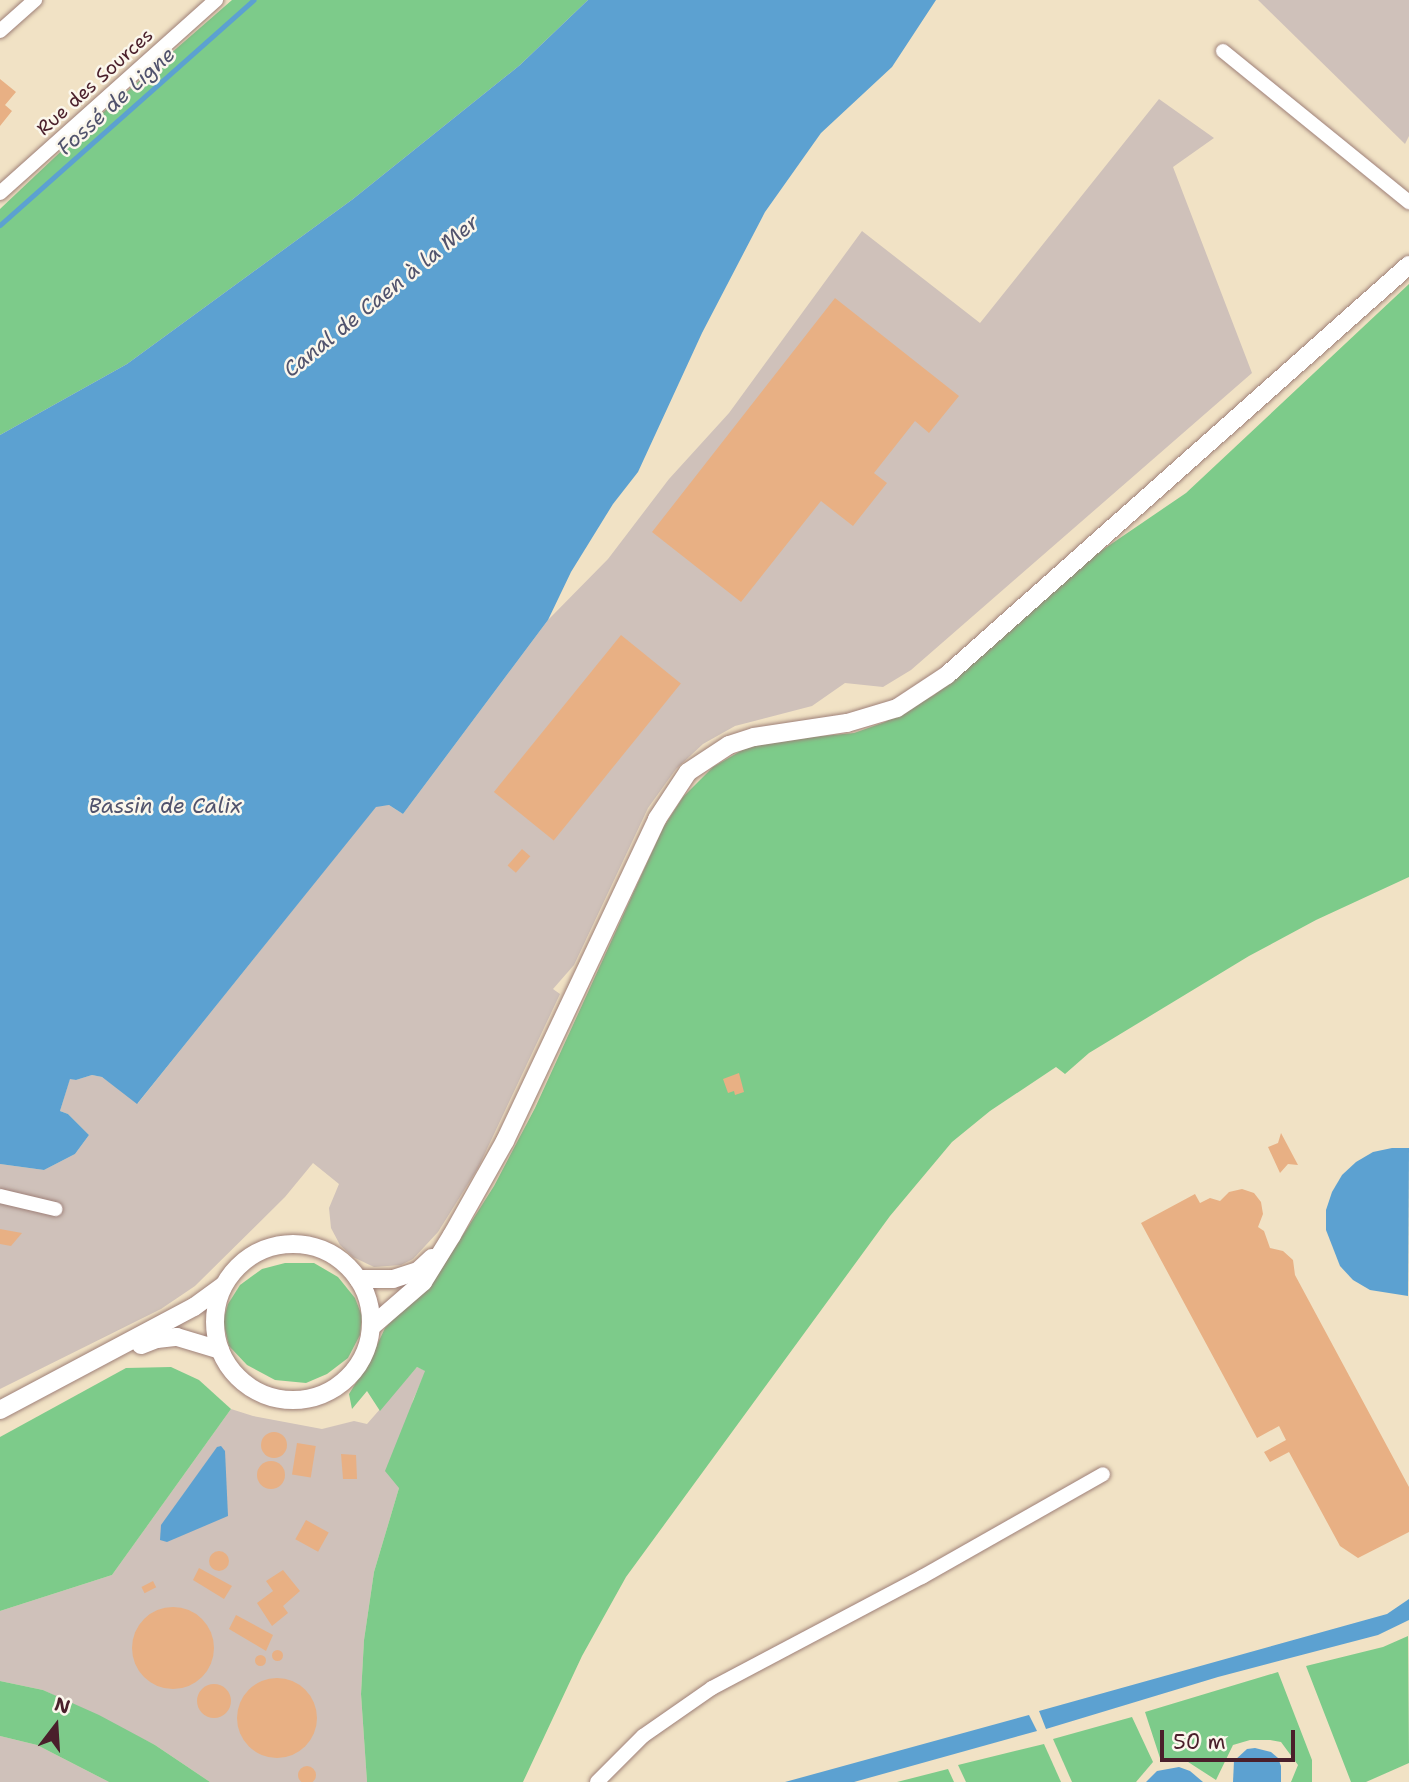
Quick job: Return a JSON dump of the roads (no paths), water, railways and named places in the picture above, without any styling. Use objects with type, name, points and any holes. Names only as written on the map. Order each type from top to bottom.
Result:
[{"type":"street","points":[[0,30],[35,0]]},
{"type":"street","name":"Rue des Sources","points":[[0,193],[216,0]]},
{"type":"street","points":[[1223,51],[1409,202]]},
{"type":"street","points":[[371,1327],[423,1282],[505,1141],[657,820],[688,772],[729,745],[754,737],[847,723],[897,708],[947,675],[1409,265]]},
{"type":"street","points":[[0,1196],[55,1209]]},
{"type":"street","points":[[0,1410],[194,1307],[223,1286],[238,1267],[257,1252],[294,1244],[315,1247],[335,1256],[358,1279],[366,1294],[371,1327],[363,1356],[345,1380],[327,1392],[305,1399],[275,1397],[254,1389],[236,1375],[220,1350],[215,1318],[223,1286]]},
{"type":"street","points":[[358,1279],[381,1281],[418,1271],[444,1246]]},
{"type":"street","points":[[76,1371],[157,1339],[177,1337],[220,1350]]},
{"type":"street","points":[[597,1782],[643,1736],[712,1688],[922,1577],[1104,1474]]},
{"type":"water","points":[[588,0],[936,0],[892,67],[821,133],[765,212],[702,333],[638,472],[613,504],[571,572],[548,620],[403,814],[389,805],[376,807],[137,1104],[102,1077],[92,1075],[70,1079],[60,1111],[68,1114],[89,1135],[75,1154],[44,1170],[0,1164],[0,435],[127,364],[353,199],[520,65]]},
{"type":"water","points":[[1409,1148],[1408,1296],[1370,1290],[1353,1280],[1340,1266],[1326,1230],[1326,1210],[1342,1175],[1373,1152]]},
{"type":"water","points":[[221,1446],[225,1451],[228,1516],[167,1542],[160,1540],[161,1525],[217,1447]]},
{"type":"water","points":[[1409,1599],[1409,1620],[1378,1635],[1218,1677],[1046,1729],[1039,1711],[1387,1614]]},
{"type":"water","points":[[1029,1715],[1037,1731],[854,1782],[785,1782]]},
{"type":"water","points":[[1247,1749],[1271,1752],[1278,1758],[1281,1782],[1233,1782],[1234,1761]]},
{"type":"water","points":[[1179,1767],[1190,1771],[1203,1782],[1146,1782],[1157,1771]]},
{"type":"waterway","name":"Fossé de Ligne","points":[[0,225],[253,0]]},
{"type":"water label","name":"Canal de Caen à la Mer","points":[[381,296]]},
{"type":"water label","name":"Bassin de Calix","points":[[165,806]]}]
